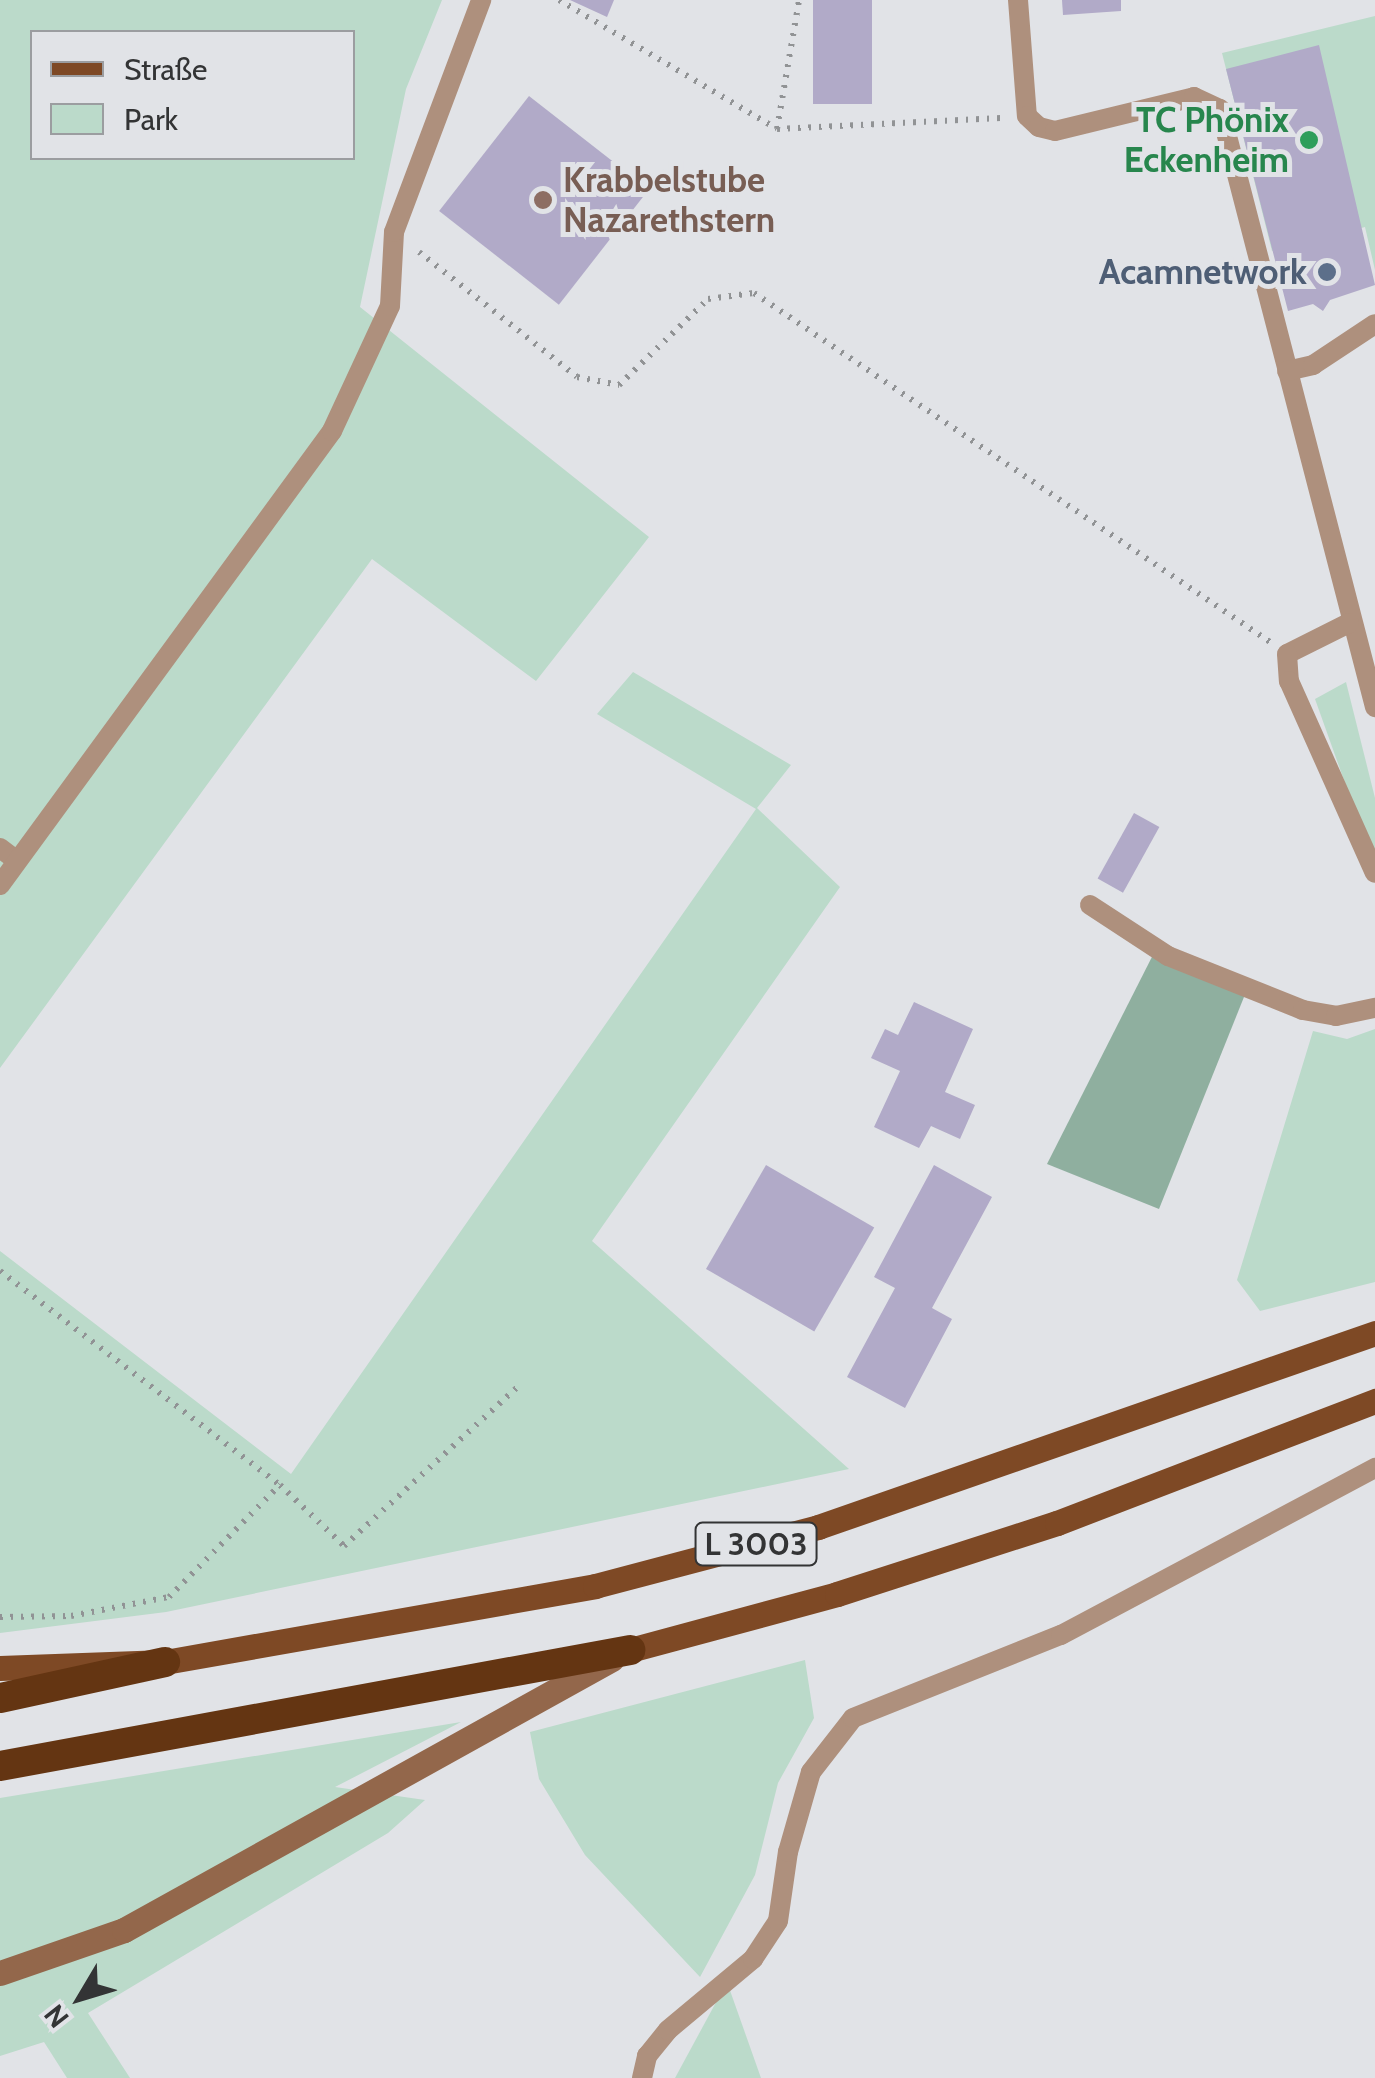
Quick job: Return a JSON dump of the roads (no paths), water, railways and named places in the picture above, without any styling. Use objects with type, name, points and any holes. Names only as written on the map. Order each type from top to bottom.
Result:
[{"type":"highway","points":[[0,1766],[630,1650]]},
{"type":"highway","points":[[0,1698],[165,1662]]},
{"type":"main road","name":"L 3003","points":[[0,1668],[165,1662],[595,1586],[818,1528],[1375,1333]]},
{"type":"main road","name":"L 3003","points":[[0,1973],[124,1930],[630,1650],[837,1594],[1057,1523],[1375,1401]]},
{"type":"lane","points":[[0,884],[9,855],[332,431],[390,306],[394,232],[481,0]]},
{"type":"lane","points":[[1018,0],[1027,116],[1055,132],[1194,97],[1220,109],[1349,623],[1375,707]]},
{"type":"lane","points":[[1287,371],[1314,365],[1375,324]]},
{"type":"lane","points":[[1349,623],[1287,654],[1289,681],[1375,873]]},
{"type":"lane","points":[[1090,905],[1168,956],[1304,1010],[1336,1016],[1375,1008]]},
{"type":"lane","points":[[642,2078],[647,2056],[668,2030],[753,1959],[778,1921],[788,1852],[811,1772],[852,1718],[1061,1634],[1375,1468]]},
{"type":"place","name":"TC Phönix Eckenheim","points":[[1309,140]]},
{"type":"place","name":"Krabbelstube Nazarethstern","points":[[543,200]]},
{"type":"place","name":"Acamnetwork","points":[[1327,272]]}]
